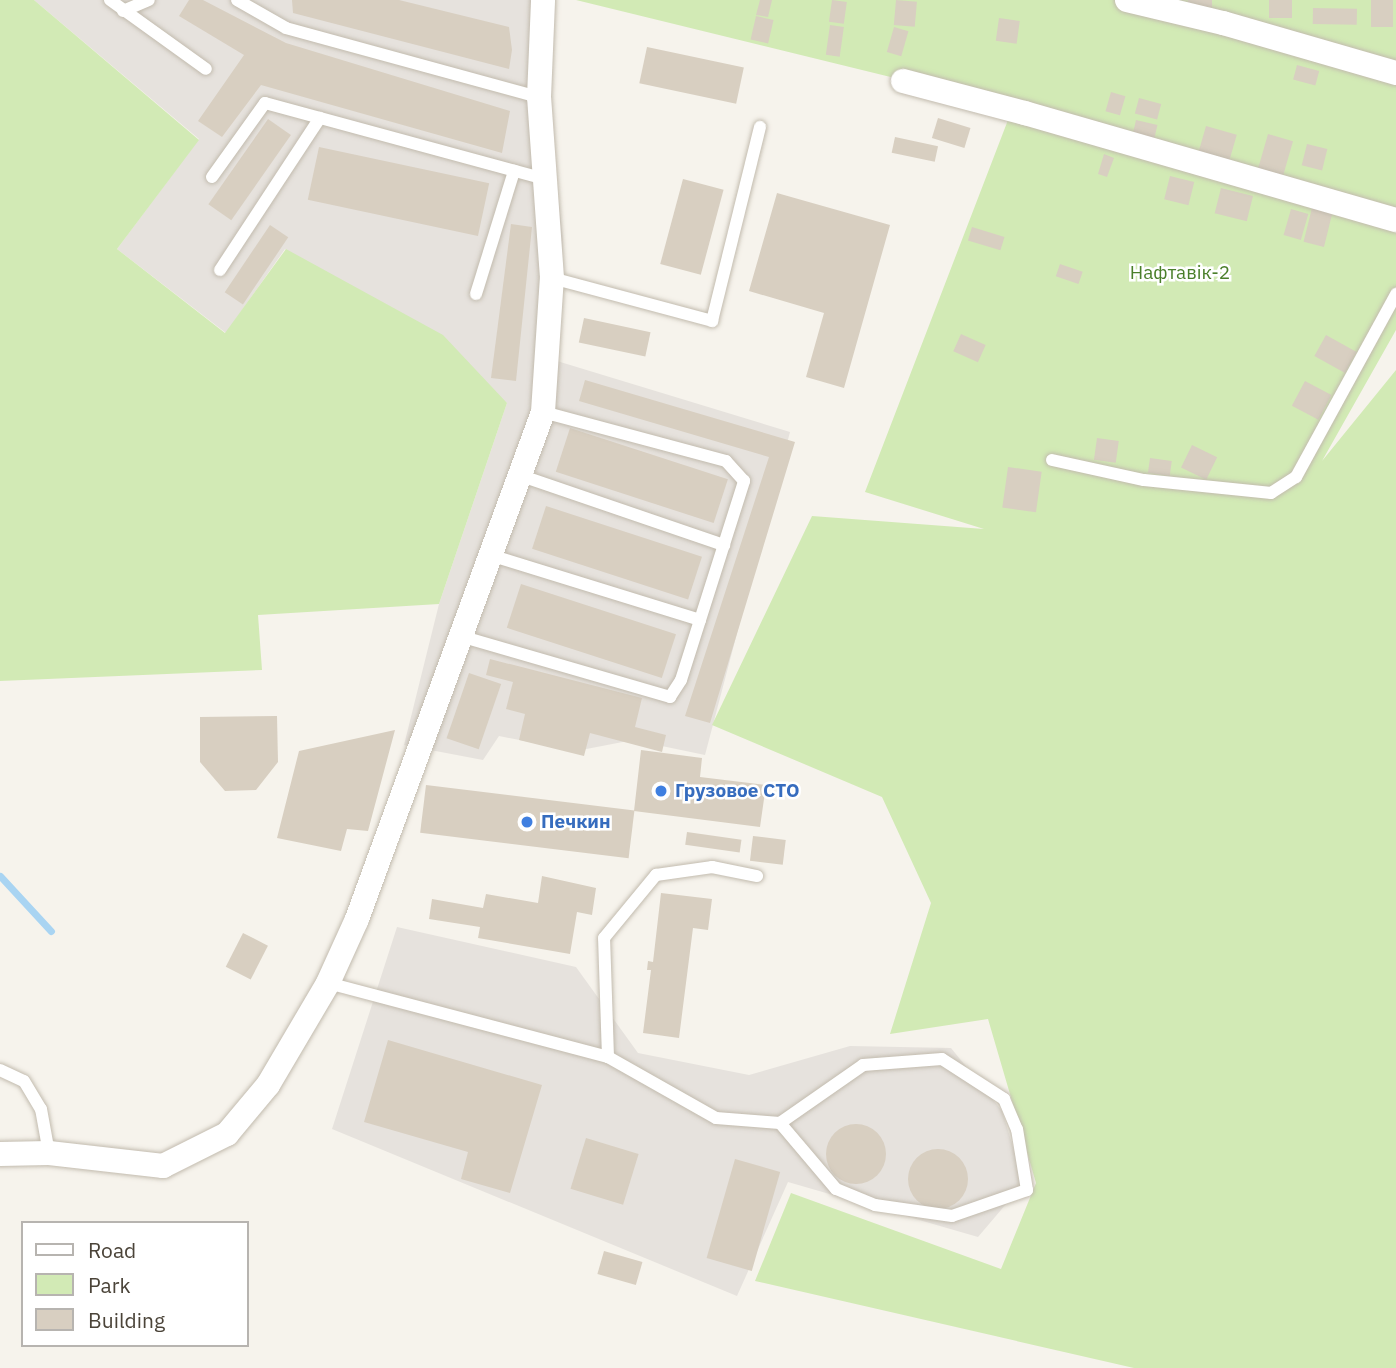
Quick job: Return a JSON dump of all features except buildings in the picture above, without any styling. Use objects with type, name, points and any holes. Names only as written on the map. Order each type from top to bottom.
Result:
[{"type":"street","points":[[0,1154],[48,1153],[163,1166],[228,1134],[268,1084],[328,983],[357,919],[543,412],[552,278],[539,97],[543,0]]},
{"type":"street","points":[[1127,0],[1224,12],[1396,72]]},
{"type":"street","points":[[902,82],[1025,113],[1396,220]]},
{"type":"lane","points":[[110,0],[206,69]]},
{"type":"lane","points":[[123,11],[149,0]]},
{"type":"lane","points":[[237,0],[286,28],[539,97]]},
{"type":"lane","points":[[212,177],[265,103],[545,179]]},
{"type":"lane","points":[[220,270],[320,118]]},
{"type":"lane","points":[[552,278],[712,321],[760,127]]},
{"type":"lane","points":[[476,294],[514,171]]},
{"type":"lane","points":[[1052,460],[1144,480],[1271,493],[1296,477],[1396,294]]},
{"type":"lane","points":[[460,636],[670,697],[681,680],[744,481],[726,461],[543,412]]},
{"type":"lane","points":[[520,475],[724,545]]},
{"type":"lane","points":[[490,555],[700,620]]},
{"type":"lane","points":[[608,1057],[604,938],[656,875],[712,867],[757,876]]},
{"type":"lane","points":[[328,983],[608,1057],[716,1118],[780,1122],[863,1065],[942,1059],[1004,1099],[1017,1129],[1027,1190],[952,1216],[875,1205],[836,1189],[780,1122]]},
{"type":"lane","points":[[0,1070],[24,1082],[41,1110],[48,1153]]},
{"type":"shaded area","points":[[34,0],[537,0],[563,239],[557,361],[790,432],[705,755],[633,740],[576,751],[499,736],[483,760],[404,745],[439,604],[507,403],[285,249],[226,333],[117,249],[199,139]]},
{"type":"shaded area","points":[[397,927],[576,967],[638,1053],[749,1075],[850,1046],[951,1048],[1002,1111],[1024,1183],[978,1237],[788,1182],[737,1296],[332,1129]]},
{"type":"green space","points":[[0,0],[34,0],[199,140],[117,249],[225,333],[286,249],[443,335],[507,403],[439,604],[258,615],[262,670],[0,681]]},
{"type":"green space","name":"Нафтавік-2","points":[[576,0],[1396,0],[1396,330],[1322,461],[1396,370],[1396,1368],[1134,1368],[755,1281],[791,1193],[1001,1269],[1036,1183],[988,1019],[890,1034],[931,903],[882,797],[712,725],[812,516],[984,529],[865,492],[1013,107]]},
{"type":"waterway","points":[[0,876],[51,931]]},
{"type":"place","name":"Грузовое СТО","points":[[661,791]]},
{"type":"place","name":"Печкин","points":[[527,822]]}]
